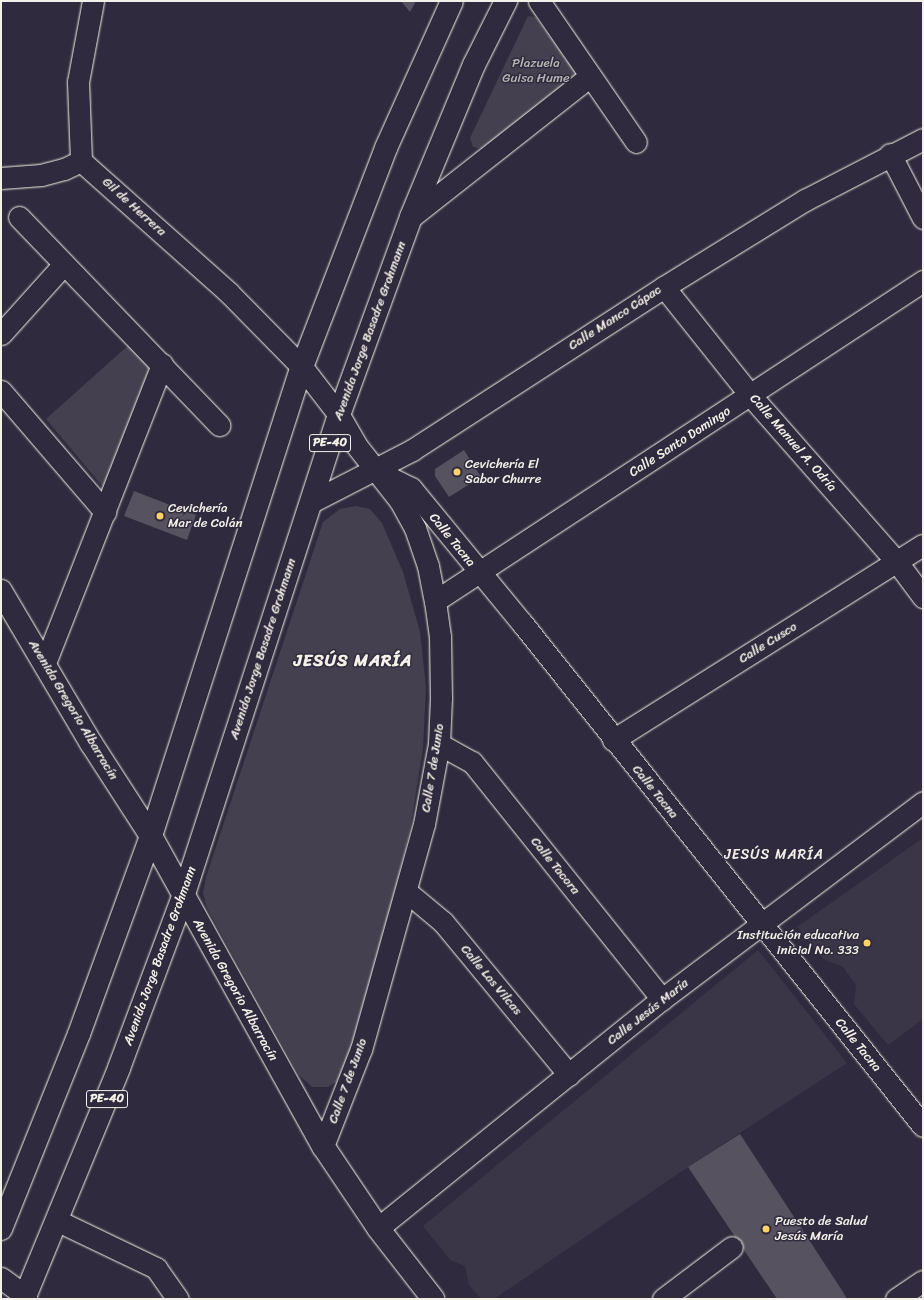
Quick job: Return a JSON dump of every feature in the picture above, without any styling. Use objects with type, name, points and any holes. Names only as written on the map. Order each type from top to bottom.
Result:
[{"type":"main road","points":[[1,1229],[79,1034],[151,836],[302,366],[386,148],[452,1]]},
{"type":"main road","name":"Avenida Jorge Basadre Grohmann","points":[[25,1298],[58,1221],[119,1068],[182,896],[339,415],[411,217],[474,65],[506,1]]},
{"type":"main road","name":"Avenida Gregorio Albarracín","points":[[1,590],[91,742],[151,836],[182,896],[323,1146],[378,1228],[433,1299]]},
{"type":"street","points":[[1,178],[41,175],[64,169],[81,161],[78,82],[94,1]]},
{"type":"street","points":[[539,1],[636,142]]},
{"type":"street","points":[[411,217],[590,76]]},
{"type":"street","name":"Calle Manco Cápac","points":[[311,502],[377,471],[412,450],[664,287],[805,200],[890,154],[923,139]]},
{"type":"street","points":[[890,154],[923,218]]},
{"type":"street","name":"Gil de Herrera","points":[[81,161],[229,293],[302,366]]},
{"type":"street","points":[[19,217],[219,425]]},
{"type":"street","points":[[1,334],[64,264]]},
{"type":"street","name":"Calle Santo Domingo","points":[[435,601],[751,396],[923,280]]},
{"type":"street","name":"Calle Manuel A. Odría","points":[[664,287],[751,396],[897,562],[923,597]]},
{"type":"street","points":[[45,663],[162,364]]},
{"type":"street","name":"Calle 7 de Junio","points":[[302,366],[339,415],[356,445],[400,501],[415,528],[428,566],[440,636],[439,744],[424,824],[407,892],[361,1049],[323,1146]]},
{"type":"street","points":[[1,391],[105,512]]},
{"type":"street","name":"Calle Tacna","points":[[377,471],[411,488],[479,573],[522,623],[613,740],[923,1126]]},
{"type":"street","name":"Calle Cusco","points":[[613,740],[923,546]]},
{"type":"street","name":"Calle Tacora","points":[[439,744],[472,762],[662,1000]]},
{"type":"street","name":"Calle Jesús María","points":[[378,1228],[662,1000],[923,802]]},
{"type":"street","name":"Calle Las Vilcas","points":[[407,892],[443,922],[569,1075]]},
{"type":"street","points":[[58,1221],[156,1268],[178,1299]]},
{"type":"street","points":[[662,1299],[732,1247]]},
{"type":"street","points":[[1,1278],[25,1298]]},
{"type":"street","points":[[896,1299],[923,1280]]},
{"type":"shaded area","name":"Institución educativa inicial No. 333","points":[[923,838],[923,1019],[888,1045],[854,1004],[856,985],[843,967],[823,959],[797,927]]},
{"type":"shaded area","points":[[758,950],[847,1063],[688,1167],[494,1299],[481,1299],[469,1285],[465,1266],[450,1260],[423,1226]]},
{"type":"green space","name":"Plazuela Guisa Hume","points":[[528,16],[535,17],[575,71],[573,82],[485,149],[473,147],[470,138]]},
{"type":"green space","points":[[132,342],[155,366],[108,493],[46,419]]},
{"type":"green space","points":[[356,506],[370,509],[382,523],[403,572],[420,632],[426,687],[423,748],[410,830],[390,912],[342,1078],[328,1087],[312,1087],[299,1075],[207,908],[203,893],[206,877],[323,522],[340,509]]},
{"type":"building","points":[[401,1],[416,1],[410,12]]},
{"type":"building","name":"Cevichería El Sabor Churre","points":[[464,450],[481,477],[449,497],[435,476],[435,469]]},
{"type":"building","name":"Cevichería Mar de Colán","points":[[134,491],[196,515],[187,540],[124,516]]},
{"type":"building","name":"Puesto de Salud Jesús María","points":[[740,1134],[847,1299],[777,1299],[688,1167]]},
{"type":"place","name":"Cevichería El Sabor Churre","points":[[457,472]]},
{"type":"place","name":"Cevichería Mar de Colán","points":[[160,516]]},
{"type":"place","name":"Institución educativa inicial No. 333","points":[[867,943]]},
{"type":"place","name":"Puesto de Salud Jesús María","points":[[766,1229]]},
{"type":"district","name":"JESÚS MARÍA","points":[[353,661]]},
{"type":"district","name":"JESÚS MARÍA","points":[[774,855]]}]
